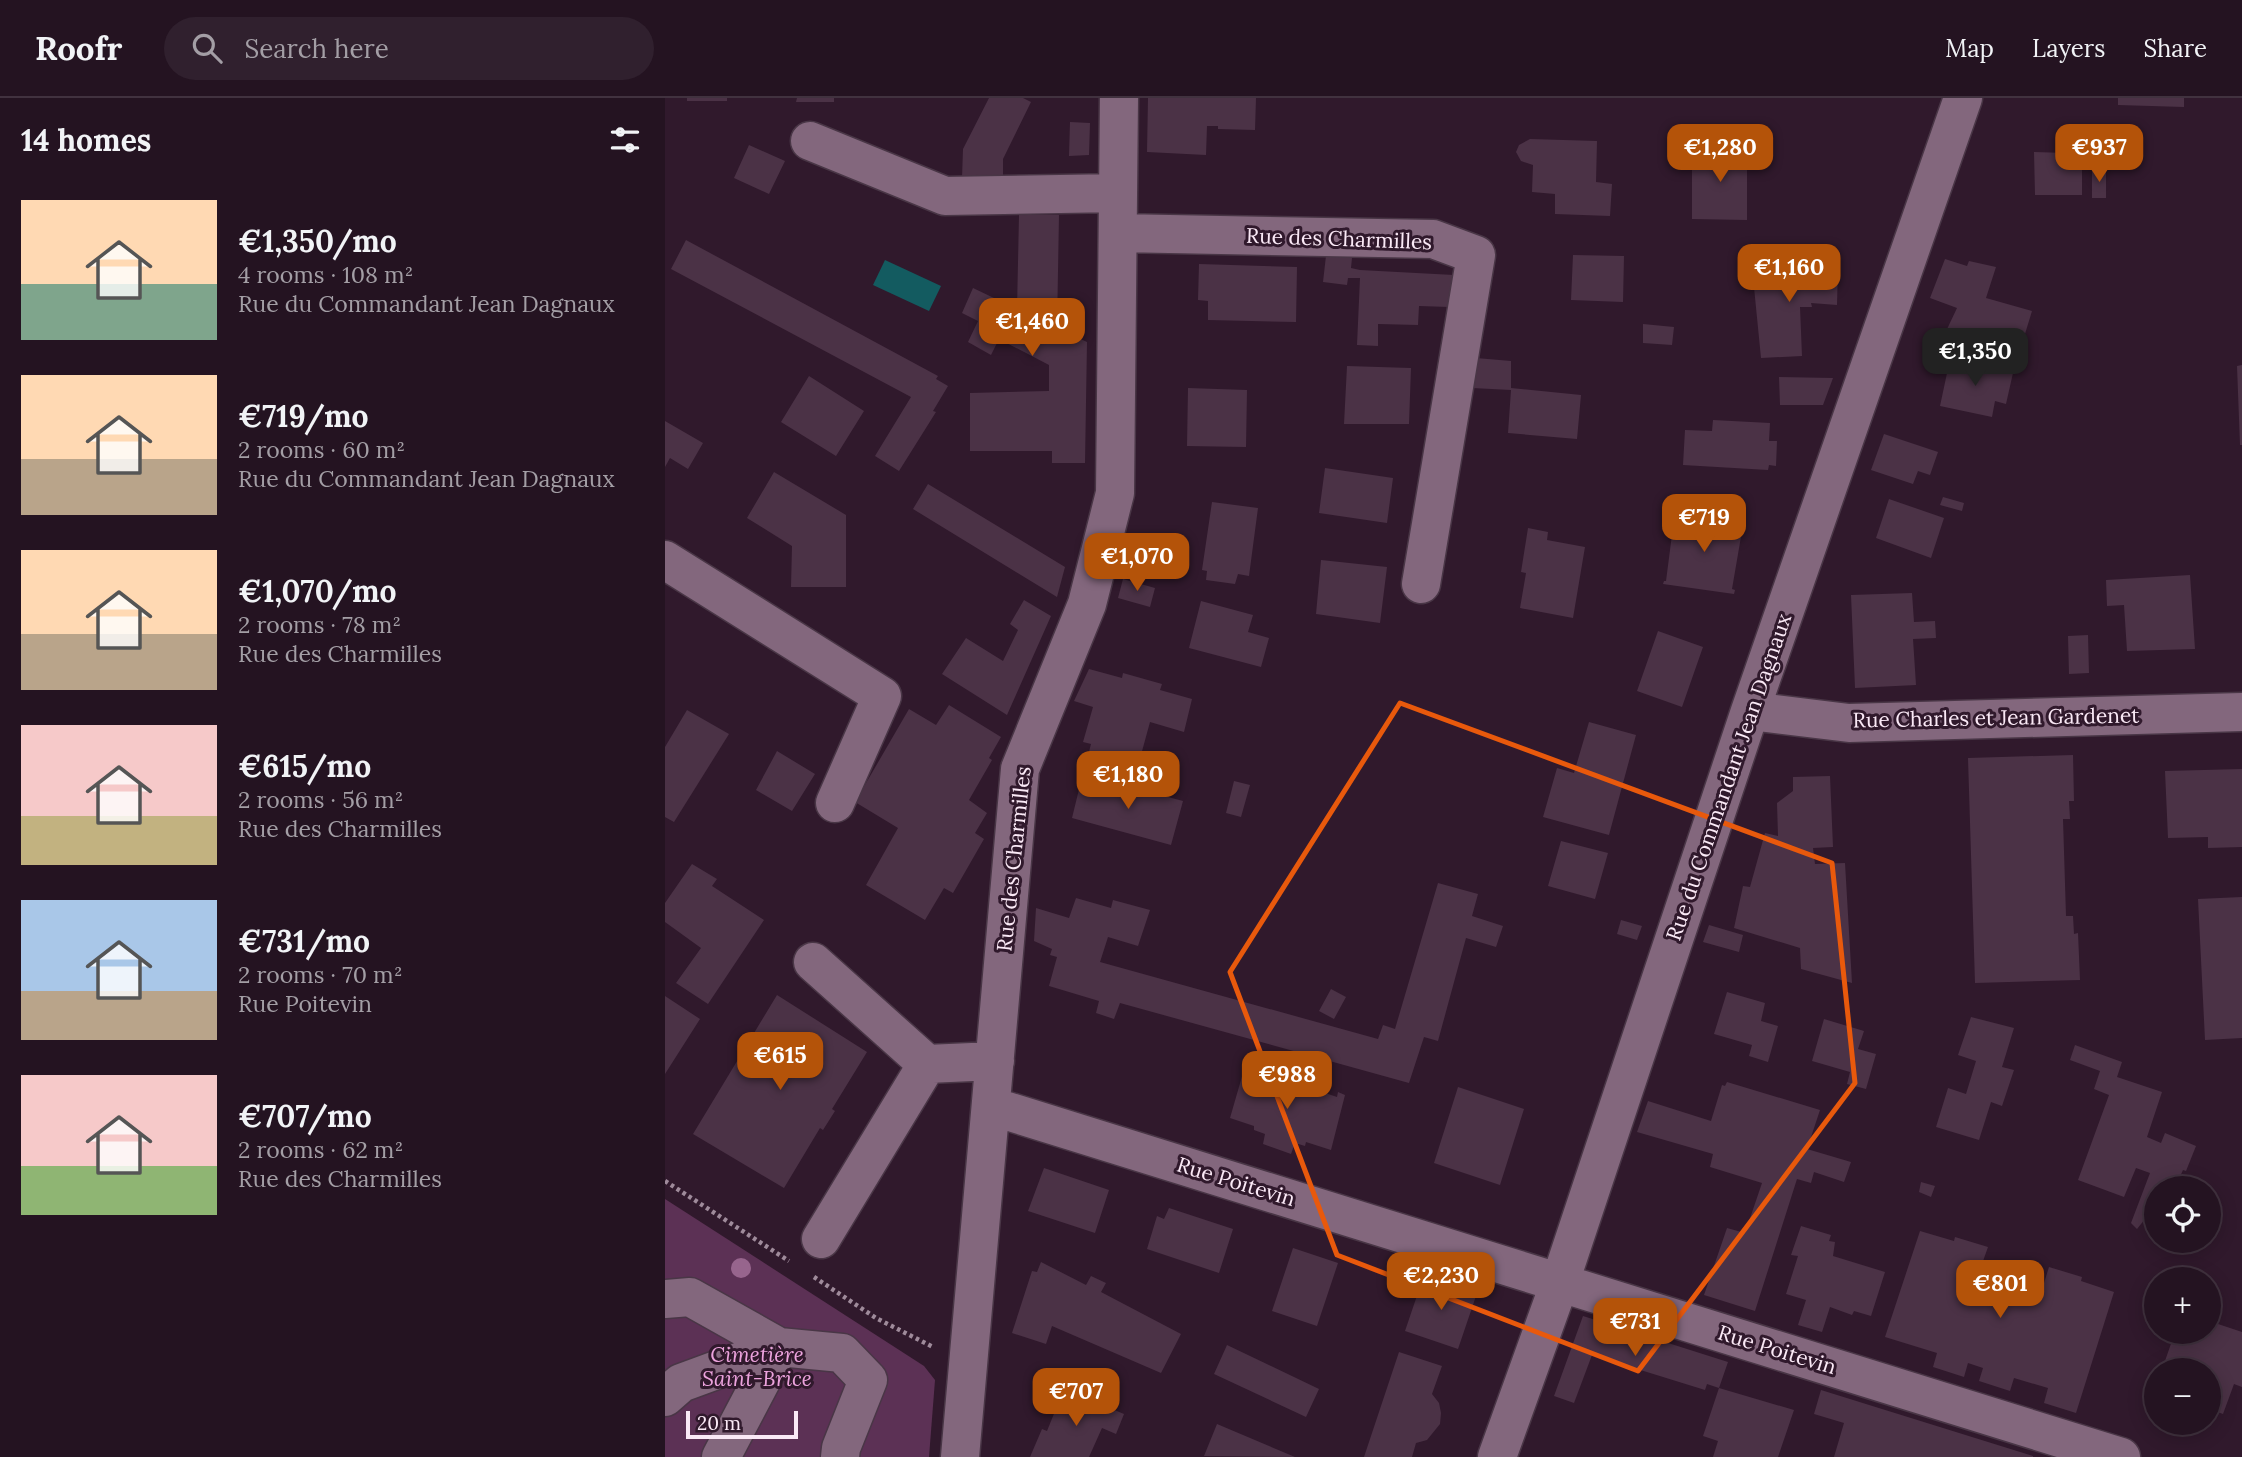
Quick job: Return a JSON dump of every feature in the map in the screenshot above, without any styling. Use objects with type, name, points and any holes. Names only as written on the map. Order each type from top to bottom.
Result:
[{"type":"street","name":"Rue des Charmilles","points":[[960,1457],[1020,769],[1087,604],[1115,494],[1119,98]]},
{"type":"street","name":"Rue du Commandant Jean Dagnaux","points":[[1497,1457],[1560,1282],[1750,710],[1963,98]]},
{"type":"street","points":[[810,141],[945,196],[1118,193]]},
{"type":"street","name":"Rue des Charmilles","points":[[1118,233],[1433,239],[1476,255],[1421,584]]},
{"type":"street","points":[[665,560],[882,696],[835,803]]},
{"type":"street","name":"Rue Charles et Jean Gardenet","points":[[1750,710],[1849,723],[2242,712]]},
{"type":"street","points":[[813,962],[927,1064],[995,1062]]},
{"type":"street","points":[[821,1239],[927,1064]]},
{"type":"street","name":"Rue Poitevin","points":[[991,1106],[2121,1457]]},
{"type":"street","points":[[665,1299],[690,1297],[779,1347],[842,1353],[868,1380],[841,1448],[840,1457]]},
{"type":"street","points":[[665,1397],[681,1383],[779,1347]]},
{"type":"street","points":[[721,1457],[779,1347]]},
{"type":"highlighted area","points":[[1400,703],[1832,863],[1855,1083],[1638,1371],[1337,1255],[1230,972]]},
{"type":"green space","name":"Cimetière Saint-Brice","points":[[665,1199],[924,1366],[935,1380],[929,1457],[665,1457]]},
{"type":"shaded area","points":[[885,260],[941,286],[929,311],[873,285]]},
{"type":"building","points":[[687,98],[727,98],[727,101],[687,101]]},
{"type":"building","points":[[797,98],[834,98],[834,102],[796,102]]},
{"type":"building","points":[[989,98],[1023,98],[1031,102],[1003,159],[1003,178],[962,178],[963,149]]},
{"type":"building","points":[[1148,98],[1256,98],[1255,130],[1207,126],[1206,155],[1147,152]]},
{"type":"building","points":[[2118,98],[2184,98],[2184,107],[2118,105]]},
{"type":"building","points":[[1070,122],[1090,123],[1089,155],[1069,156]]},
{"type":"building","points":[[1530,139],[1597,141],[1596,182],[1612,184],[1610,216],[1555,214],[1555,194],[1532,192],[1533,165],[1521,161],[1516,152],[1519,145]]},
{"type":"building","points":[[2066,144],[2082,144],[2082,195],[2035,195],[2034,152],[2067,153]]},
{"type":"building","points":[[749,145],[785,161],[769,194],[734,178]]},
{"type":"building","points":[[1692,148],[1747,148],[1747,220],[1692,219]]},
{"type":"building","points":[[2092,169],[2106,169],[2106,198],[2092,198]]},
{"type":"building","points":[[1019,215],[1059,215],[1057,328],[1087,342],[1085,463],[1052,463],[1052,451],[970,451],[970,393],[1049,391],[1049,365],[999,339],[991,355],[968,342],[978,321],[962,313],[973,288],[1017,309]]},
{"type":"building","points":[[686,240],[938,376],[936,379],[948,386],[933,411],[936,412],[899,471],[875,456],[911,397],[671,269]]},
{"type":"building","points":[[1327,247],[1353,248],[1351,268],[1360,270],[1454,275],[1449,307],[1419,306],[1418,325],[1378,324],[1378,346],[1357,345],[1360,278],[1348,278],[1347,285],[1323,282]]},
{"type":"building","points":[[1573,255],[1624,256],[1623,302],[1571,300]]},
{"type":"building","points":[[1945,259],[1967,266],[1969,261],[1996,267],[1986,298],[2032,311],[2021,347],[2011,346],[2007,357],[1940,344],[1957,308],[1930,298]]},
{"type":"building","points":[[1199,264],[1297,267],[1296,322],[1208,320],[1208,301],[1198,300]]},
{"type":"building","points":[[1796,265],[1838,268],[1837,305],[1811,303],[1812,307],[1800,307],[1802,356],[1761,358],[1752,267]]},
{"type":"building","points":[[1643,324],[1674,327],[1672,345],[1643,343]]},
{"type":"building","points":[[1476,358],[1511,361],[1511,388],[1581,395],[1577,439],[1508,433],[1511,390],[1472,388]]},
{"type":"building","points":[[1950,359],[2013,373],[2006,404],[1995,401],[1992,417],[1940,406]]},
{"type":"building","points":[[2242,365],[2242,445],[2240,445],[2237,366]]},
{"type":"building","points":[[1347,366],[1411,368],[1409,424],[1344,424]]},
{"type":"building","points":[[809,376],[864,411],[836,456],[781,422]]},
{"type":"building","points":[[1779,377],[1833,378],[1823,405],[1780,405]]},
{"type":"building","points":[[1188,388],[1247,390],[1246,447],[1187,446]]},
{"type":"building","points":[[1713,420],[1770,423],[1769,441],[1777,441],[1776,466],[1769,465],[1768,470],[1683,465],[1685,430],[1712,431]]},
{"type":"building","points":[[665,421],[703,443],[688,469],[670,458],[665,467]]},
{"type":"building","points":[[1884,434],[1938,452],[1930,475],[1918,471],[1913,484],[1871,470]]},
{"type":"building","points":[[1325,468],[1393,478],[1387,523],[1319,513]]},
{"type":"building","points":[[774,472],[846,515],[846,587],[791,587],[792,546],[747,518]]},
{"type":"building","points":[[928,484],[1065,567],[1057,597],[913,509]]},
{"type":"building","points":[[1943,497],[1964,503],[1962,511],[1940,505]]},
{"type":"building","points":[[1889,499],[1944,518],[1931,558],[1876,538]]},
{"type":"building","points":[[1212,502],[1258,508],[1249,576],[1238,574],[1235,584],[1206,580],[1207,571],[1202,570]]},
{"type":"building","points":[[1672,515],[1743,525],[1732,589],[1735,590],[1734,594],[1663,584],[1666,581],[1674,519]]},
{"type":"building","points":[[1528,528],[1548,532],[1547,540],[1585,547],[1573,618],[1520,608],[1526,573],[1521,572]]},
{"type":"building","points":[[1321,560],[1387,567],[1380,623],[1316,614]]},
{"type":"building","points":[[2190,575],[2195,649],[2127,651],[2124,605],[2107,606],[2106,580]]},
{"type":"building","points":[[1123,579],[1155,588],[1150,607],[1118,598]]},
{"type":"building","points":[[1912,593],[1914,622],[1935,621],[1936,638],[1913,639],[1916,685],[1855,688],[1851,595]]},
{"type":"building","points":[[1024,600],[1051,616],[1007,715],[942,674],[966,638],[1003,661],[1018,630],[1010,624]]},
{"type":"building","points":[[1201,601],[1253,615],[1248,632],[1269,638],[1261,667],[1189,648]]},
{"type":"building","points":[[1658,631],[1703,647],[1682,707],[1637,691]]},
{"type":"building","points":[[2088,635],[2089,673],[2069,674],[2068,636]]},
{"type":"building","points":[[1089,669],[1122,678],[1123,673],[1162,684],[1160,690],[1192,699],[1184,732],[1150,722],[1138,766],[1119,760],[1114,775],[1085,767],[1091,744],[1083,742],[1093,707],[1074,701]]},
{"type":"building","points":[[949,705],[1001,737],[989,758],[992,760],[969,800],[987,813],[975,833],[984,839],[953,893],[944,888],[925,920],[866,885],[898,828],[855,802],[909,709],[936,725]]},
{"type":"building","points":[[687,710],[729,734],[674,822],[665,817],[665,747]]},
{"type":"building","points":[[1589,722],[1636,735],[1609,835],[1543,817],[1557,768],[1574,773]]},
{"type":"building","points":[[777,751],[815,774],[792,811],[756,790]]},
{"type":"building","points":[[2073,755],[2074,801],[2069,801],[2070,819],[2063,819],[2066,916],[2073,916],[2074,934],[2078,933],[2080,980],[1975,983],[1968,758]]},
{"type":"building","points":[[2242,769],[2242,847],[2208,848],[2208,837],[2168,838],[2165,771]]},
{"type":"building","points":[[1830,776],[1833,847],[1813,848],[1815,864],[1845,863],[1852,983],[1801,969],[1800,948],[1734,928],[1743,886],[1750,887],[1765,833],[1778,836],[1777,803],[1793,791],[1793,777]]},
{"type":"building","points":[[1082,777],[1153,797],[1153,793],[1183,801],[1171,845],[1072,818]]},
{"type":"building","points":[[1234,781],[1250,785],[1241,817],[1226,813]]},
{"type":"building","points":[[1561,841],[1608,853],[1595,899],[1548,886]]},
{"type":"building","points":[[692,864],[717,879],[712,886],[764,920],[708,1004],[676,983],[701,948],[665,922],[665,903]]},
{"type":"building","points":[[1438,883],[1478,894],[1472,916],[1503,926],[1496,947],[1466,938],[1438,1041],[1424,1037],[1409,1083],[1120,1003],[1114,1019],[1096,1013],[1099,1001],[1049,986],[1057,957],[1050,955],[1052,949],[1034,941],[1036,908],[1069,918],[1076,898],[1111,908],[1113,900],[1150,910],[1138,946],[1108,937],[1100,962],[1378,1039],[1383,1025],[1395,1029]]},
{"type":"building","points":[[2242,897],[2242,1038],[2205,1040],[2198,899]]},
{"type":"building","points":[[1621,920],[1642,926],[1637,940],[1617,934]]},
{"type":"building","points":[[1709,925],[1743,935],[1739,952],[1703,942]]},
{"type":"building","points":[[1331,989],[1346,997],[1334,1019],[1319,1011]]},
{"type":"building","points":[[1727,992],[1765,1003],[1761,1021],[1778,1026],[1768,1062],[1749,1056],[1752,1045],[1714,1034]]},
{"type":"building","points":[[777,995],[867,1052],[832,1109],[835,1111],[823,1130],[820,1128],[784,1188],[693,1134]]},
{"type":"building","points":[[665,996],[700,1019],[665,1074]]},
{"type":"building","points":[[1971,1017],[2014,1028],[2002,1067],[2014,1070],[2002,1106],[1991,1102],[1979,1140],[1936,1127],[1948,1088],[1966,1094],[1976,1061],[1958,1055]]},
{"type":"building","points":[[1824,1019],[1864,1031],[1858,1049],[1876,1054],[1866,1089],[1847,1084],[1850,1072],[1812,1061]]},
{"type":"building","points":[[2075,1045],[2122,1062],[2117,1077],[2162,1092],[2147,1137],[2161,1143],[2165,1133],[2196,1146],[2186,1171],[2183,1170],[2180,1176],[2149,1176],[2150,1173],[2136,1168],[2124,1197],[2078,1180],[2109,1095],[2094,1089],[2100,1071],[2070,1060]]},
{"type":"building","points":[[1245,1066],[1337,1097],[1338,1092],[1345,1095],[1331,1150],[1306,1142],[1305,1146],[1295,1143],[1291,1154],[1263,1144],[1265,1134],[1254,1130],[1254,1126],[1230,1118]]},
{"type":"building","points":[[1727,1082],[1820,1110],[1807,1149],[1851,1162],[1844,1182],[1814,1172],[1811,1183],[1797,1179],[1755,1311],[1704,1295],[1727,1228],[1745,1233],[1762,1183],[1710,1167],[1713,1154],[1637,1132],[1648,1101],[1711,1121],[1722,1085],[1725,1086]]},
{"type":"building","points":[[1458,1087],[1524,1109],[1500,1185],[1434,1163]]},
{"type":"building","points":[[1044,1168],[1109,1190],[1095,1233],[1028,1211]]},
{"type":"building","points":[[1921,1182],[1935,1186],[1931,1197],[1919,1192]]},
{"type":"building","points":[[2144,1189],[2144,1220],[2137,1229],[2131,1223]]},
{"type":"building","points":[[1169,1208],[1233,1229],[1219,1273],[1147,1249],[1157,1216],[1164,1219]]},
{"type":"building","points":[[1801,1226],[1831,1235],[1829,1241],[1835,1242],[1833,1256],[1885,1272],[1871,1316],[1854,1311],[1852,1315],[1830,1307],[1822,1332],[1798,1325],[1806,1300],[1786,1294],[1798,1256],[1791,1255]]},
{"type":"building","points":[[1920,1231],[1954,1241],[1955,1237],[1988,1247],[1982,1264],[2044,1283],[2049,1267],[2082,1277],[2081,1281],[2114,1292],[2076,1413],[2044,1403],[2048,1388],[2014,1378],[2010,1391],[1979,1381],[1983,1368],[1968,1363],[1964,1377],[1933,1367],[1937,1353],[1885,1337]]},
{"type":"building","points":[[1293,1248],[1338,1263],[1317,1326],[1272,1311]]},
{"type":"building","points":[[1041,1262],[1086,1285],[1091,1276],[1106,1283],[1101,1292],[1181,1334],[1161,1373],[1052,1326],[1046,1344],[1012,1333],[1032,1271],[1037,1272]]},
{"type":"building","points":[[1424,1275],[1477,1293],[1458,1349],[1405,1331]]},
{"type":"building","points":[[1583,1316],[1728,1362],[1719,1388],[1707,1384],[1705,1390],[1592,1355],[1574,1403],[1554,1396]]},
{"type":"building","points":[[2221,1325],[2242,1332],[2242,1387],[2234,1384],[2223,1414],[2221,1413],[2221,1358],[2166,1358],[2171,1344],[2221,1344]]},
{"type":"building","points":[[1227,1345],[1319,1389],[1306,1417],[1214,1374]]},
{"type":"building","points":[[1399,1352],[1442,1366],[1432,1394],[1439,1403],[1440,1424],[1427,1440],[1416,1443],[1412,1457],[1364,1457]]},
{"type":"building","points":[[1719,1388],[1794,1410],[1778,1457],[1713,1457],[1718,1441],[1703,1436]]},
{"type":"building","points":[[1064,1389],[1124,1414],[1116,1434],[1102,1428],[1089,1457],[1030,1457],[1042,1429],[1047,1431]]},
{"type":"building","points":[[1821,1390],[2033,1457],[1834,1457],[1844,1423],[1814,1414]]},
{"type":"building","points":[[1217,1424],[1295,1457],[1204,1456]]}]
